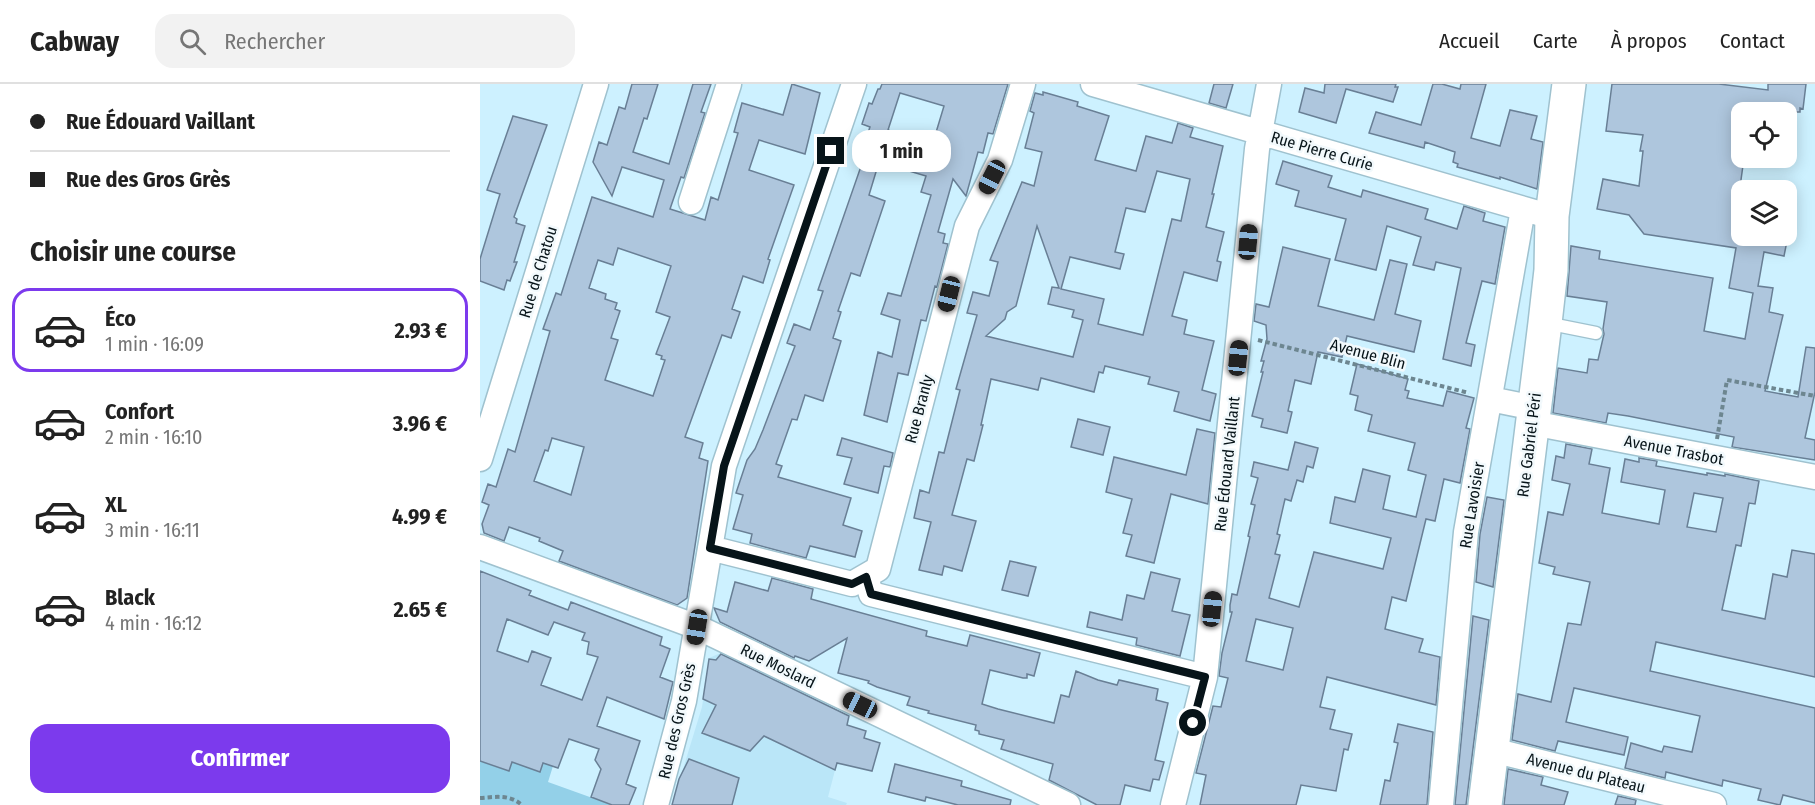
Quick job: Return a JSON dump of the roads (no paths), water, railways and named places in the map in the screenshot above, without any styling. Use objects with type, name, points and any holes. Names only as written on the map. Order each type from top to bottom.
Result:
[{"type":"main road","name":"Rue Gabriel Péri","points":[[1485,805],[1551,270],[1537,212],[1569,84]]},
{"type":"street","name":"Rue de Chatou","points":[[480,459],[596,84]]},
{"type":"street","points":[[691,202],[729,84]]},
{"type":"street","name":"Rue des Gros Grès","points":[[656,805],[684,701],[724,466],[854,84]]},
{"type":"street","name":"Rue Branly","points":[[866,577],[878,569],[967,226],[1000,160],[1023,84]]},
{"type":"street","name":"Rue Pierre Curie","points":[[1093,84],[1537,212]]},
{"type":"street","name":"Rue Édouard Vaillant","points":[[1173,805],[1205,677],[1259,133],[1269,84]]},
{"type":"street","name":"Rue Lavoisier","points":[[1441,805],[1466,532],[1490,399],[1537,212]]},
{"type":"street","name":"Avenue Trasbot","points":[[1490,399],[1533,415],[1714,458],[1815,477]]},
{"type":"street","name":"Rue Moslard","points":[[480,547],[697,627],[1068,805]]},
{"type":"street","points":[[710,548],[852,584],[866,577],[871,594],[1205,677]]},
{"type":"street","name":"Avenue du Plateau","points":[[1492,750],[1714,805]]},
{"type":"lane","points":[[1545,323],[1596,333]]}]
